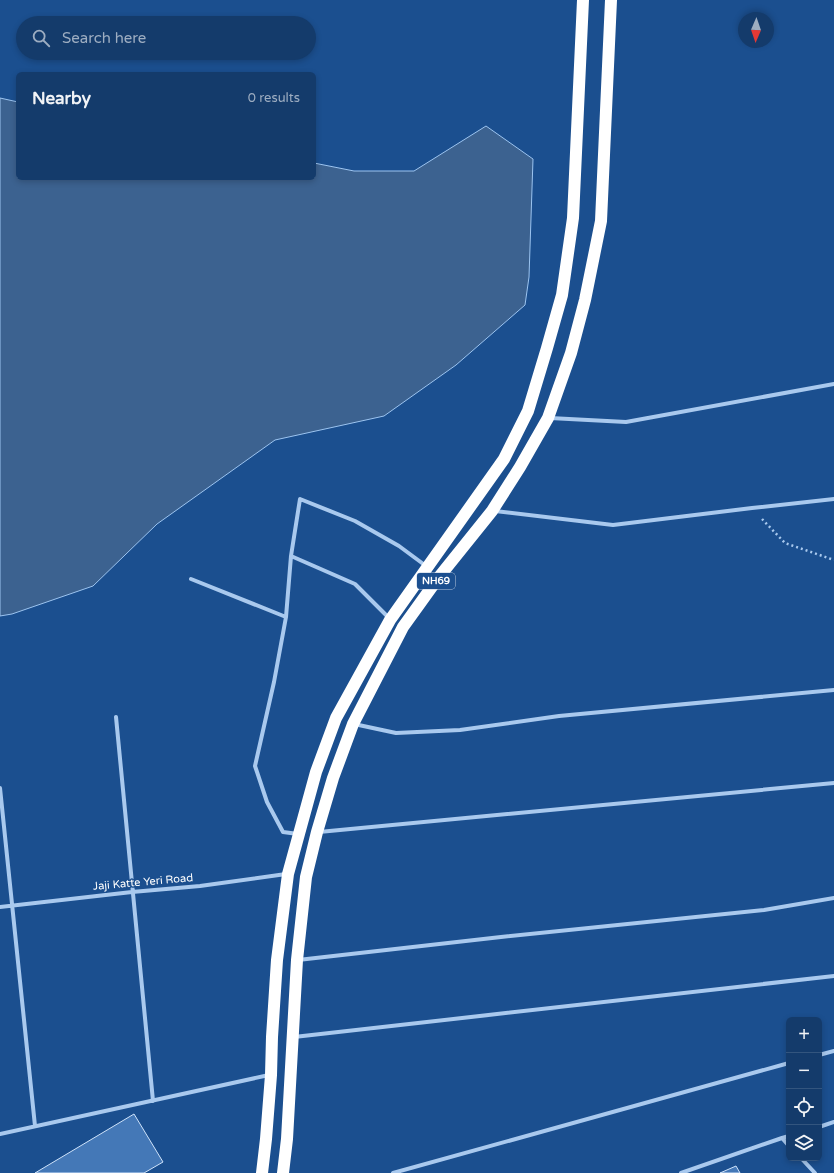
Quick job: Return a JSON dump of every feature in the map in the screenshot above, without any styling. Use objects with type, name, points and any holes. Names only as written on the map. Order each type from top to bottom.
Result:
[{"type":"highway","name":"NH69","points":[[262,1173],[271,1075],[276,960],[288,874],[316,772],[336,718],[390,620],[504,459],[528,410],[550,340],[562,295],[573,218],[583,0]]},
{"type":"highway","name":"NH69","points":[[283,1173],[287,1139],[297,960],[306,876],[317,832],[333,778],[353,724],[403,627],[439,577],[492,511],[520,467],[548,418],[571,354],[585,300],[601,221],[611,0]]},
{"type":"street","points":[[548,418],[626,422],[834,384]]},
{"type":"street","points":[[299,834],[283,832],[267,802],[255,766],[274,682],[286,617],[291,556],[300,499],[355,521],[399,546],[427,567]]},
{"type":"street","points":[[492,511],[613,525],[752,508],[834,500]]},
{"type":"street","points":[[291,556],[354,584],[390,620]]},
{"type":"street","points":[[191,578],[286,617]]},
{"type":"street","points":[[353,724],[396,733],[460,730],[559,716],[834,690]]},
{"type":"street","points":[[116,717],[153,1101]]},
{"type":"street","points":[[317,832],[834,783]]},
{"type":"street","points":[[0,788],[35,1126]]},
{"type":"street","name":"Jaji Katte Yeri Road","points":[[0,907],[200,886],[288,874]]},
{"type":"street","points":[[297,960],[764,910],[834,898]]},
{"type":"street","points":[[292,1037],[834,976]]},
{"type":"street","points":[[822,1054],[834,1051]]},
{"type":"street","points":[[393,1173],[786,1064]]},
{"type":"street","points":[[0,1134],[271,1075]]},
{"type":"street","points":[[822,1126],[834,1122]]},
{"type":"street","points":[[681,1173],[786,1137]]},
{"type":"street","points":[[782,1138],[786,1143]]},
{"type":"street","points":[[804,1161],[816,1173]]},
{"type":"path","points":[[752,508],[785,543],[834,560]]},
{"type":"water","points":[[0,98],[16,102],[16,180],[316,180],[316,163],[354,171],[414,171],[486,126],[533,159],[529,277],[525,305],[456,365],[384,416],[275,440],[157,524],[93,586],[12,614],[0,616]]},
{"type":"building","points":[[134,1114],[163,1162],[144,1173],[35,1173]]},
{"type":"building","points":[[736,1166],[740,1173],[720,1173]]}]
